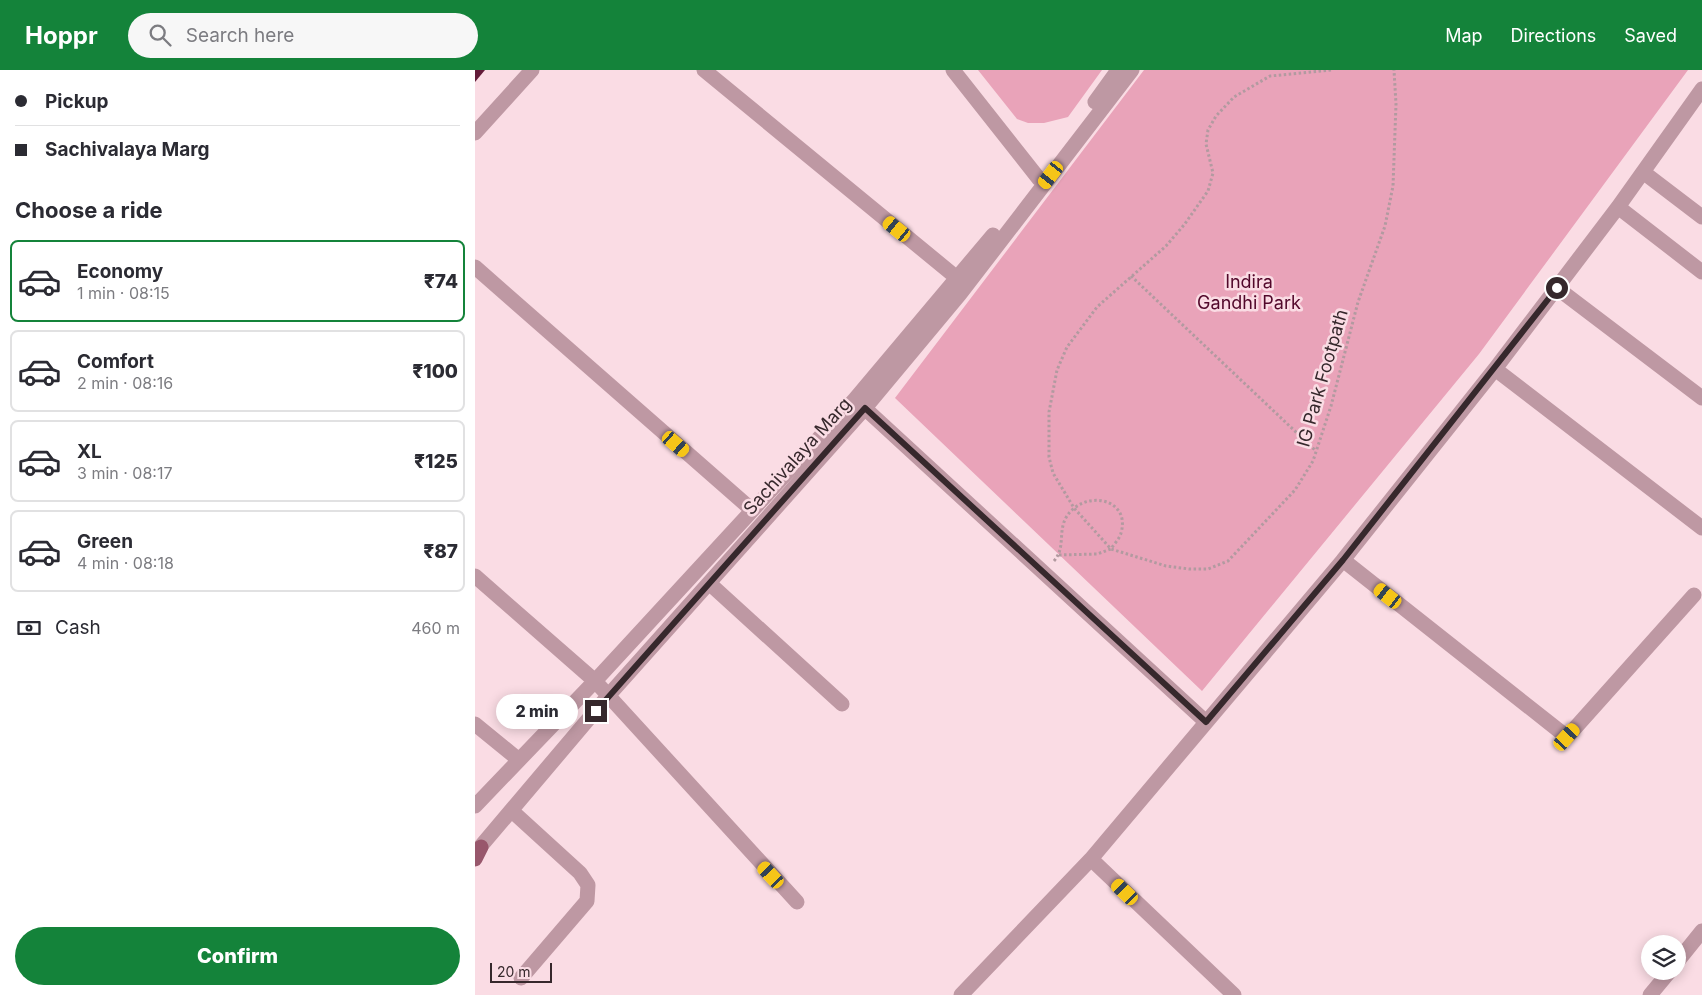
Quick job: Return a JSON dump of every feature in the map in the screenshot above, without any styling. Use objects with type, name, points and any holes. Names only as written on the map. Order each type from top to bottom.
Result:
[{"type":"street","points":[[475,133],[532,70]]},
{"type":"street","points":[[704,70],[957,278]]},
{"type":"street","points":[[953,70],[1039,179]]},
{"type":"street","name":"Sachivalaya Marg","points":[[475,806],[595,681],[752,510],[860,404],[957,278],[1039,179],[1118,70]]},
{"type":"street","name":"Sachivalaya Marg","points":[[477,853],[608,696],[709,583],[860,404],[960,294],[1132,70]]},
{"type":"street","points":[[971,991],[1091,859],[1343,560],[1557,288],[1702,89]]},
{"type":"street","points":[[1643,172],[1702,217]]},
{"type":"street","points":[[1617,208],[1702,272]]},
{"type":"street","points":[[475,268],[752,510]]},
{"type":"street","points":[[1557,288],[1702,398]]},
{"type":"street","points":[[1495,369],[1702,528]]},
{"type":"street","points":[[860,404],[1206,722]]},
{"type":"street","points":[[1343,560],[1567,737],[1694,595]]},
{"type":"street","points":[[475,576],[595,681],[797,902]]},
{"type":"street","points":[[709,583],[842,704]]},
{"type":"street","points":[[475,724],[519,760]]},
{"type":"street","points":[[512,810],[580,873],[588,885],[587,901],[521,978]]},
{"type":"street","points":[[1091,859],[1234,995]]},
{"type":"street","points":[[1686,951],[1702,931]]},
{"type":"street","points":[[1650,995],[1662,980]]},
{"type":"path","points":[[1111,549],[1074,508],[1053,473],[1049,457],[1049,412],[1057,370],[1067,347],[1097,308],[1166,246],[1184,225],[1208,191],[1213,173],[1206,144],[1208,130],[1216,116],[1234,97],[1271,76],[1331,70]]},
{"type":"path","name":"IG Park Footpath","points":[[1111,549],[1166,566],[1189,569],[1208,569],[1229,561],[1295,490],[1313,461],[1331,406],[1358,302],[1385,226],[1393,186],[1396,112],[1394,70]]},
{"type":"path","points":[[1131,276],[1317,451]]},
{"type":"path","points":[[1097,499],[1109,502],[1118,510],[1122,522],[1121,533],[1111,549],[1097,554],[1059,555],[1062,521],[1074,508],[1085,501],[1097,499]]},
{"type":"green space","points":[[978,70],[1102,70],[1068,117],[1044,123],[1028,123],[1017,119]]},
{"type":"green space","name":"Indira Gandhi Park","points":[[1144,70],[1688,70],[1479,354],[1202,691],[895,398]]},
{"type":"building","points":[[475,70],[485,70],[475,82]]},
{"type":"route","points":[[596,711],[865,408],[1206,722],[1343,560],[1557,288]]}]
